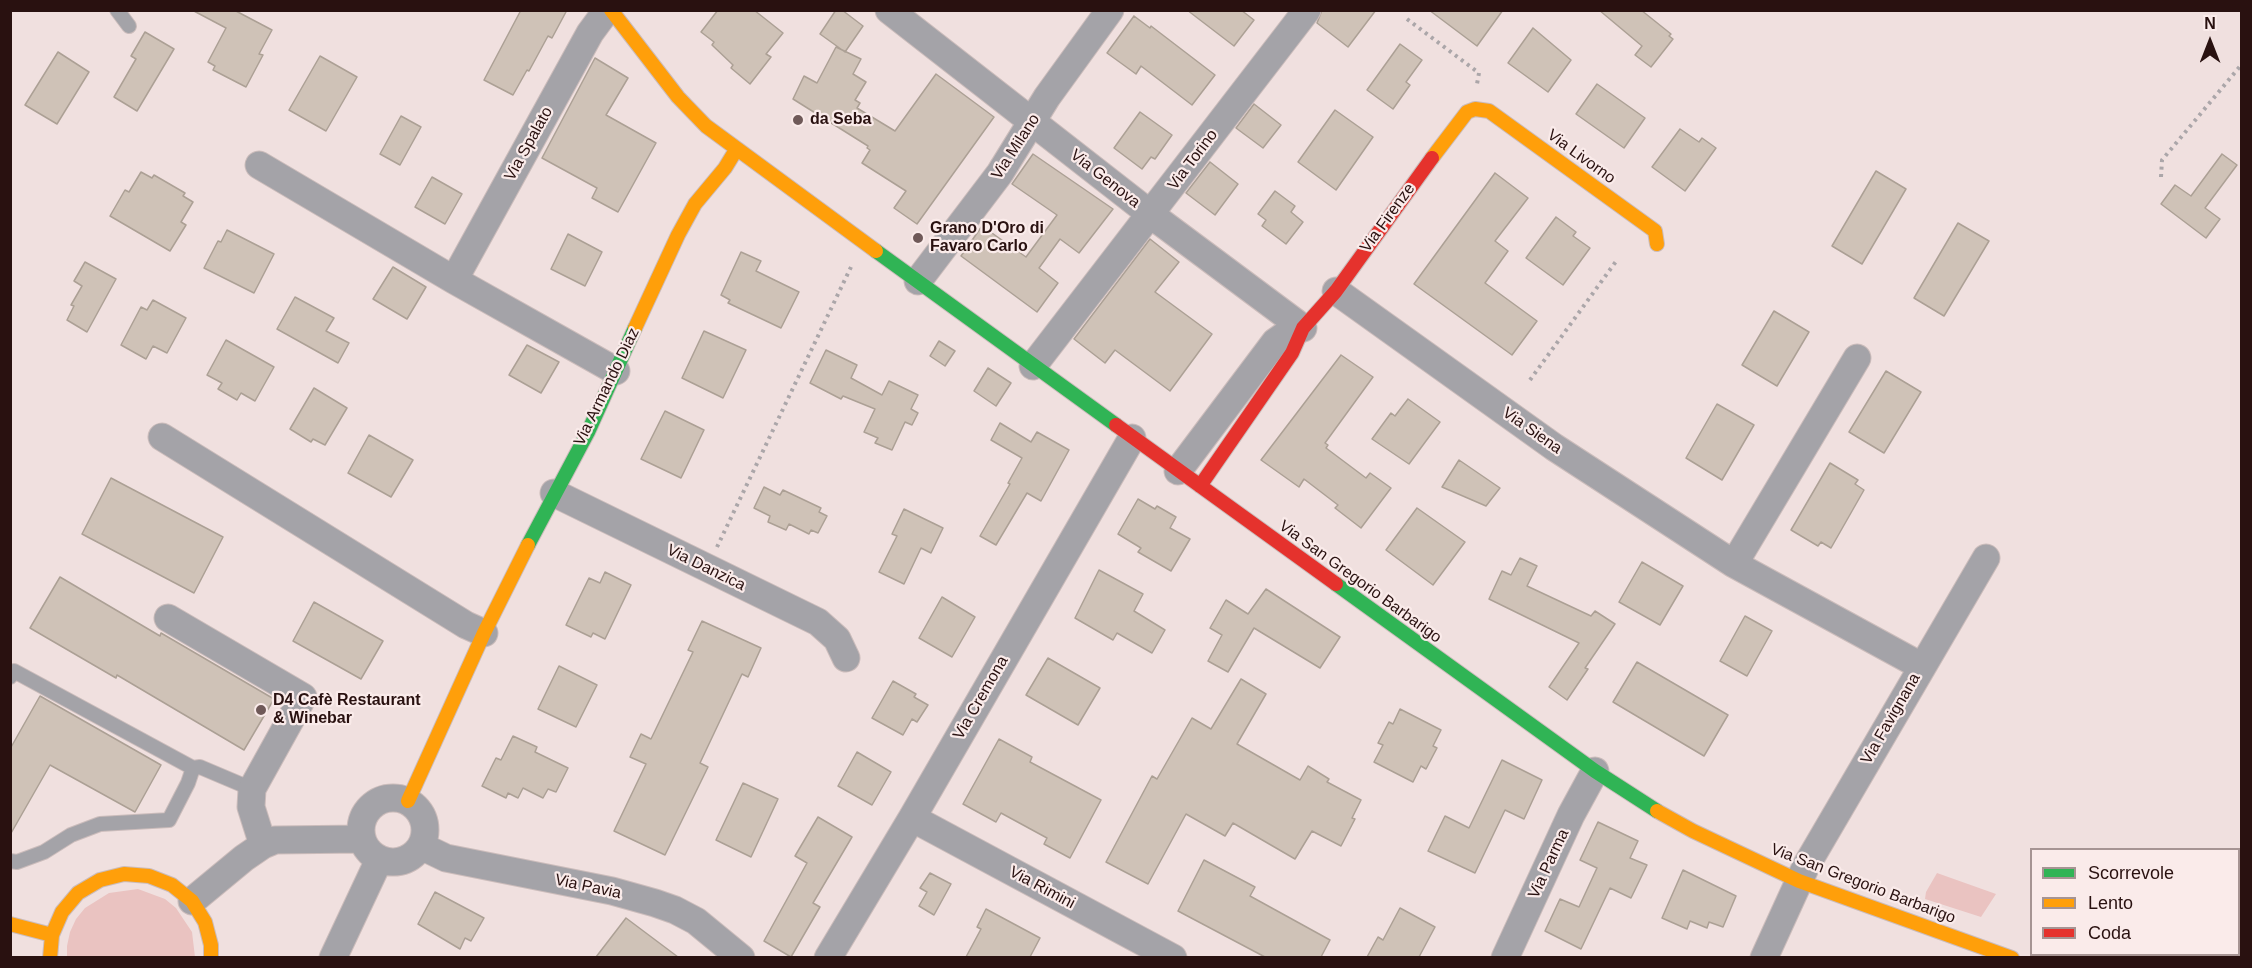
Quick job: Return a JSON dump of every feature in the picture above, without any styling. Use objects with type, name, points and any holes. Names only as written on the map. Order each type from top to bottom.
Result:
[{"type":"street","points":[[609,10],[678,97],[706,126],[736,150]]},
{"type":"street","name":"Via Spalato","points":[[454,280],[590,33],[609,10]]},
{"type":"street","name":"Via Genova","points":[[889,10],[916,19],[1033,123],[1303,328]]},
{"type":"street","name":"Via Milano","points":[[918,281],[1000,173],[1047,97],[1110,10]]},
{"type":"street","name":"Via Torino","points":[[1034,366],[1307,10]]},
{"type":"street","name":"Via Livorno","points":[[1475,109],[1489,111],[1646,224],[1655,231],[1657,244]]},
{"type":"street","name":"Via Firenze","points":[[1189,479],[1275,342],[1303,328],[1336,291],[1461,118],[1475,109]]},
{"type":"street","name":"Via San Gregorio Barbarigo","points":[[736,150],[1132,438],[1644,804],[1693,831],[1799,881],[2012,957]]},
{"type":"street","name":"Via Armando Diaz","points":[[408,801],[484,633],[554,493],[588,432],[678,235],[695,204],[725,168],[736,150]]},
{"type":"street","points":[[259,165],[454,280],[616,371]]},
{"type":"street","name":"Via Siena","points":[[1336,291],[1554,447],[1734,564],[1921,666]]},
{"type":"street","points":[[1734,564],[1857,358]]},
{"type":"street","points":[[162,437],[466,625],[484,633]]},
{"type":"street","name":"Via Cremona","points":[[828,957],[912,818],[1132,438]]},
{"type":"street","name":"Via Danzica","points":[[554,493],[818,622],[837,639],[846,658]]},
{"type":"street","name":"Via Favignana","points":[[1764,957],[1799,881],[1921,666],[1986,558]]},
{"type":"street","points":[[168,618],[303,697],[252,789],[251,807],[263,845]]},
{"type":"street","name":"Via Parma","points":[[1505,957],[1579,799],[1595,771]]},
{"type":"street","points":[[387,798],[408,801],[423,816],[425,837],[421,846],[406,860],[397,862],[379,860],[370,854],[361,838],[360,828],[363,817],[368,808],[387,798]]},
{"type":"street","name":"Via Rimini","points":[[912,818],[1173,957]]},
{"type":"street","points":[[192,901],[263,845],[275,840],[361,838]]},
{"type":"street","name":"Via Pavia","points":[[421,846],[446,858],[612,891],[655,903],[696,921],[741,957]]},
{"type":"street","points":[[333,957],[379,860]]},
{"type":"street","points":[[51,957],[52,935],[62,912],[78,893],[100,880],[124,874],[149,876],[172,885],[192,901],[205,922],[211,945],[211,957]]},
{"type":"street","points":[[10,924],[52,935]]},
{"type":"lane","points":[[117,10],[129,26]]},
{"type":"lane","points":[[10,677],[14,671],[193,768],[200,767],[252,789]]},
{"type":"lane","points":[[10,861],[18,862],[44,852],[71,835],[100,824],[169,820],[193,768]]},
{"type":"path","points":[[1407,19],[1479,73],[1476,88]]},
{"type":"path","points":[[2161,177],[2162,160],[2241,64]]},
{"type":"path","points":[[712,557],[856,258]]},
{"type":"path","points":[[1530,380],[1617,260]]},
{"type":"shaded area","points":[[1937,873],[1996,894],[1981,917],[1925,899],[1926,892]]},
{"type":"shaded area","points":[[138,889],[165,899],[176,908],[192,932],[195,957],[67,958],[70,932],[76,919],[85,908],[109,893]]},
{"type":"building","points":[[192,10],[234,10],[272,30],[259,54],[263,55],[246,87],[213,70],[215,66],[208,62],[226,28]]},
{"type":"building","points":[[521,10],[567,10],[552,38],[548,36],[513,95],[484,80]]},
{"type":"building","points":[[718,10],[754,10],[783,33],[766,54],[771,57],[750,84],[731,68],[733,65],[712,45],[714,42],[701,32]]},
{"type":"building","points":[[836,10],[842,10],[863,26],[845,52],[820,34]]},
{"type":"building","points":[[1187,10],[1241,10],[1254,20],[1234,46]]},
{"type":"building","points":[[1322,10],[1376,10],[1348,47],[1317,23]]},
{"type":"building","points":[[1429,10],[1503,10],[1477,46]]},
{"type":"building","points":[[1599,10],[1641,10],[1671,34],[1669,36],[1673,39],[1651,67],[1635,55],[1642,46]]},
{"type":"building","points":[[1134,16],[1150,28],[1151,26],[1215,75],[1192,105],[1141,66],[1136,74],[1107,53]]},
{"type":"building","points":[[1533,28],[1571,60],[1548,92],[1508,63]]},
{"type":"building","points":[[145,32],[174,49],[137,111],[114,97],[136,59],[131,56]]},
{"type":"building","points":[[1400,44],[1422,60],[1406,82],[1410,85],[1393,109],[1367,90]]},
{"type":"building","points":[[836,47],[861,59],[853,74],[866,82],[855,100],[860,103],[857,108],[895,131],[936,74],[994,117],[917,224],[894,208],[906,191],[862,163],[870,150],[868,146],[793,99],[804,76],[817,83]]},
{"type":"building","points":[[58,52],[89,72],[57,124],[25,105]]},
{"type":"building","points":[[320,56],[357,77],[326,131],[289,110]]},
{"type":"building","points":[[595,58],[628,78],[606,115],[656,143],[618,212],[592,198],[597,188],[542,158]]},
{"type":"building","points":[[1597,84],[1645,118],[1624,148],[1576,114]]},
{"type":"building","points":[[1254,104],[1281,125],[1263,148],[1236,128]]},
{"type":"building","points":[[1335,110],[1373,137],[1336,190],[1298,162]]},
{"type":"building","points":[[1140,112],[1172,135],[1155,159],[1151,157],[1142,169],[1114,148]]},
{"type":"building","points":[[401,116],[421,127],[400,165],[380,154]]},
{"type":"building","points":[[1680,129],[1699,142],[1702,138],[1716,148],[1685,191],[1652,167]]},
{"type":"building","points":[[1033,154],[1113,209],[1079,253],[1060,239],[1039,268],[1058,283],[1037,312],[961,256],[982,226],[1026,257],[1057,215],[1012,184]]},
{"type":"building","points":[[2222,154],[2237,165],[2205,208],[2220,219],[2206,238],[2161,204],[2175,185],[2191,196]]},
{"type":"building","points":[[1210,162],[1238,184],[1215,215],[1186,193]]},
{"type":"building","points":[[1876,171],[1906,189],[1862,264],[1832,246]]},
{"type":"building","points":[[141,172],[152,178],[154,175],[185,193],[183,196],[193,202],[181,222],[186,225],[170,251],[110,216],[125,190],[129,192]]},
{"type":"building","points":[[1495,173],[1528,198],[1495,241],[1508,251],[1485,283],[1537,321],[1512,355],[1414,284]]},
{"type":"building","points":[[432,177],[462,194],[445,224],[415,207]]},
{"type":"building","points":[[1275,191],[1295,206],[1291,212],[1303,222],[1286,244],[1262,226],[1266,220],[1258,214]]},
{"type":"building","points":[[1556,217],[1576,232],[1573,236],[1590,248],[1563,285],[1526,258]]},
{"type":"building","points":[[1958,223],[1989,241],[1944,316],[1914,298]]},
{"type":"building","points":[[227,230],[274,254],[254,293],[204,268],[218,241],[221,242]]},
{"type":"building","points":[[568,234],[602,252],[585,286],[551,269]]},
{"type":"building","points":[[1150,239],[1179,262],[1155,292],[1212,334],[1170,391],[1115,350],[1105,363],[1074,339]]},
{"type":"building","points":[[741,252],[761,261],[756,271],[799,292],[781,328],[728,303],[730,300],[721,295]]},
{"type":"building","points":[[85,262],[116,279],[87,332],[67,320],[74,306],[71,305],[82,286],[74,281]]},
{"type":"building","points":[[393,267],[426,287],[407,319],[373,299]]},
{"type":"building","points":[[295,297],[334,318],[326,331],[349,343],[338,363],[277,329]]},
{"type":"building","points":[[153,300],[186,318],[167,353],[153,346],[146,359],[121,345],[141,307],[147,310]]},
{"type":"building","points":[[1774,311],[1809,332],[1777,386],[1742,365]]},
{"type":"building","points":[[704,331],[746,350],[723,398],[682,378]]},
{"type":"building","points":[[226,340],[274,367],[255,401],[241,393],[237,400],[218,389],[222,383],[207,375]]},
{"type":"building","points":[[939,341],[955,351],[945,366],[930,356]]},
{"type":"building","points":[[527,345],[559,362],[541,393],[509,375]]},
{"type":"building","points":[[826,350],[857,365],[851,378],[882,395],[889,381],[918,395],[911,409],[918,413],[912,425],[905,422],[892,450],[875,443],[878,438],[864,432],[875,409],[843,396],[841,399],[810,383]]},
{"type":"building","points":[[1341,355],[1373,377],[1325,443],[1328,445],[1326,448],[1366,478],[1370,473],[1391,488],[1361,528],[1335,508],[1338,505],[1304,479],[1299,487],[1261,460]]},
{"type":"building","points":[[988,368],[1011,383],[996,406],[974,391]]},
{"type":"building","points":[[1886,371],[1921,392],[1884,453],[1849,432]]},
{"type":"building","points":[[314,388],[347,408],[325,445],[313,439],[311,442],[290,429]]},
{"type":"building","points":[[1408,399],[1440,422],[1409,464],[1372,439],[1391,413],[1395,416]]},
{"type":"building","points":[[1717,404],[1754,425],[1722,480],[1686,458]]},
{"type":"building","points":[[665,411],[704,430],[681,478],[641,459]]},
{"type":"building","points":[[1000,423],[1031,442],[1037,432],[1069,450],[1041,501],[1027,493],[996,545],[980,536],[1022,458],[991,440]]},
{"type":"building","points":[[369,435],[413,460],[391,497],[348,473]]},
{"type":"building","points":[[1459,460],[1500,488],[1486,506],[1442,487]]},
{"type":"building","points":[[1830,463],[1858,480],[1855,484],[1864,490],[1831,548],[1821,542],[1818,546],[1791,530]]},
{"type":"building","points":[[111,478],[223,537],[194,593],[82,534]]},
{"type":"building","points":[[764,487],[780,495],[783,490],[821,508],[819,512],[827,516],[818,533],[811,530],[809,534],[789,524],[786,530],[768,522],[770,516],[754,508]]},
{"type":"building","points":[[1138,499],[1155,509],[1157,506],[1176,517],[1170,528],[1190,539],[1171,571],[1138,552],[1141,548],[1118,534]]},
{"type":"building","points":[[1417,508],[1465,542],[1433,585],[1386,550]]},
{"type":"building","points":[[904,509],[943,528],[931,553],[921,548],[904,584],[879,572],[897,536],[892,534]]},
{"type":"building","points":[[1520,558],[1537,566],[1527,586],[1591,616],[1595,611],[1615,624],[1585,668],[1588,669],[1567,700],[1549,687],[1579,643],[1489,599],[1502,571],[1511,575]]},
{"type":"building","points":[[1642,562],[1683,586],[1660,625],[1619,602]]},
{"type":"building","points":[[1099,570],[1143,594],[1134,611],[1165,630],[1152,653],[1117,633],[1113,640],[1075,618]]},
{"type":"building","points":[[605,572],[631,585],[605,639],[593,633],[591,637],[566,625],[589,578],[600,583]]},
{"type":"building","points":[[60,577],[274,699],[244,750],[117,675],[116,678],[30,628]]},
{"type":"building","points":[[1266,589],[1340,637],[1320,668],[1254,628],[1228,672],[1208,661],[1222,635],[1210,628],[1226,600],[1248,614]]},
{"type":"building","points":[[942,597],[975,617],[952,657],[919,638]]},
{"type":"building","points":[[314,602],[383,641],[361,679],[293,641]]},
{"type":"building","points":[[1745,616],[1772,631],[1747,676],[1720,661]]},
{"type":"building","points":[[702,621],[761,648],[748,677],[742,674],[700,763],[708,767],[665,855],[614,831],[646,764],[630,757],[641,734],[651,739],[693,652],[688,650]]},
{"type":"building","points":[[1048,658],[1100,688],[1078,725],[1026,695]]},
{"type":"building","points":[[1637,662],[1728,715],[1704,756],[1613,702]]},
{"type":"building","points":[[559,666],[597,685],[576,727],[538,709]]},
{"type":"building","points":[[1241,679],[1266,694],[1237,744],[1300,780],[1308,766],[1329,779],[1327,782],[1361,800],[1352,818],[1355,819],[1341,846],[1312,831],[1295,859],[1233,823],[1225,836],[1186,814],[1148,884],[1106,862],[1152,776],[1157,779],[1192,718],[1211,729]]},
{"type":"building","points":[[893,681],[916,694],[914,697],[928,705],[917,722],[912,719],[903,735],[872,718]]},
{"type":"building","points":[[40,696],[161,765],[135,812],[50,765],[10,835],[10,749]]},
{"type":"building","points":[[1400,709],[1441,730],[1433,746],[1437,748],[1426,769],[1421,766],[1413,782],[1374,762],[1383,745],[1378,743],[1389,722],[1393,724]]},
{"type":"building","points":[[513,736],[537,747],[535,752],[568,768],[556,792],[548,789],[543,798],[523,788],[518,798],[508,793],[506,798],[482,786],[496,758],[501,760]]},
{"type":"building","points":[[999,739],[1032,757],[1030,762],[1101,800],[1070,858],[1044,844],[1047,838],[1001,813],[996,822],[963,804]]},
{"type":"building","points":[[857,752],[891,772],[872,805],[838,786]]},
{"type":"building","points":[[1502,760],[1542,780],[1524,819],[1505,810],[1475,873],[1428,851],[1445,816],[1469,828]]},
{"type":"building","points":[[743,783],[778,799],[751,857],[716,840]]},
{"type":"building","points":[[818,817],[852,837],[813,903],[820,907],[791,957],[764,941],[807,863],[795,856]]},
{"type":"building","points":[[1598,822],[1638,841],[1630,858],[1647,865],[1631,898],[1610,888],[1581,949],[1545,931],[1560,899],[1579,907],[1597,868],[1580,860]]},
{"type":"building","points":[[1204,860],[1255,887],[1250,896],[1330,940],[1321,957],[1265,957],[1178,911]]},
{"type":"building","points":[[1683,870],[1736,896],[1723,927],[1709,922],[1707,928],[1690,921],[1687,929],[1662,918]]},
{"type":"building","points":[[930,873],[951,884],[934,915],[919,906],[927,892],[920,888]]},
{"type":"building","points":[[435,892],[484,918],[471,941],[465,938],[460,949],[418,924]]},
{"type":"building","points":[[1400,908],[1435,927],[1419,957],[1367,957],[1378,937],[1383,940]]},
{"type":"building","points":[[986,909],[1040,938],[1030,957],[966,957],[981,929],[977,927]]},
{"type":"building","points":[[626,918],[678,957],[596,957]]},
{"type":"traffic: fast","points":[[876,251],[1116,425]]},
{"type":"traffic: fast","points":[[528,545],[588,432],[635,328]]},
{"type":"traffic: fast","points":[[1336,584],[1595,771],[1657,811]]},
{"type":"traffic: slow","points":[[611,10],[678,97],[706,126],[876,251]]},
{"type":"traffic: slow","points":[[1432,158],[1467,112],[1475,109],[1489,111],[1655,231],[1657,244]]},
{"type":"traffic: slow","points":[[635,328],[678,235],[695,204],[725,168],[736,150]]},
{"type":"traffic: slow","points":[[408,801],[484,633],[528,545]]},
{"type":"traffic: slow","points":[[1657,811],[1693,831],[1799,881],[2012,958]]},
{"type":"traffic: slow","points":[[50,958],[52,935],[62,912],[78,893],[100,880],[124,874],[149,876],[172,885],[192,901],[205,922],[211,945],[211,958]]},
{"type":"traffic: slow","points":[[10,924],[52,935]]},
{"type":"traffic: jam","points":[[1200,486],[1292,353],[1303,328],[1336,291],[1432,158]]},
{"type":"traffic: jam","points":[[1116,425],[1336,584]]},
{"type":"place","name":"da Seba","points":[[798,120]]},
{"type":"place","name":"Grano D'Oro di Favaro Carlo","points":[[918,238]]},
{"type":"place","name":"D4 Cafè Restaurant & Winebar","points":[[261,710]]}]
